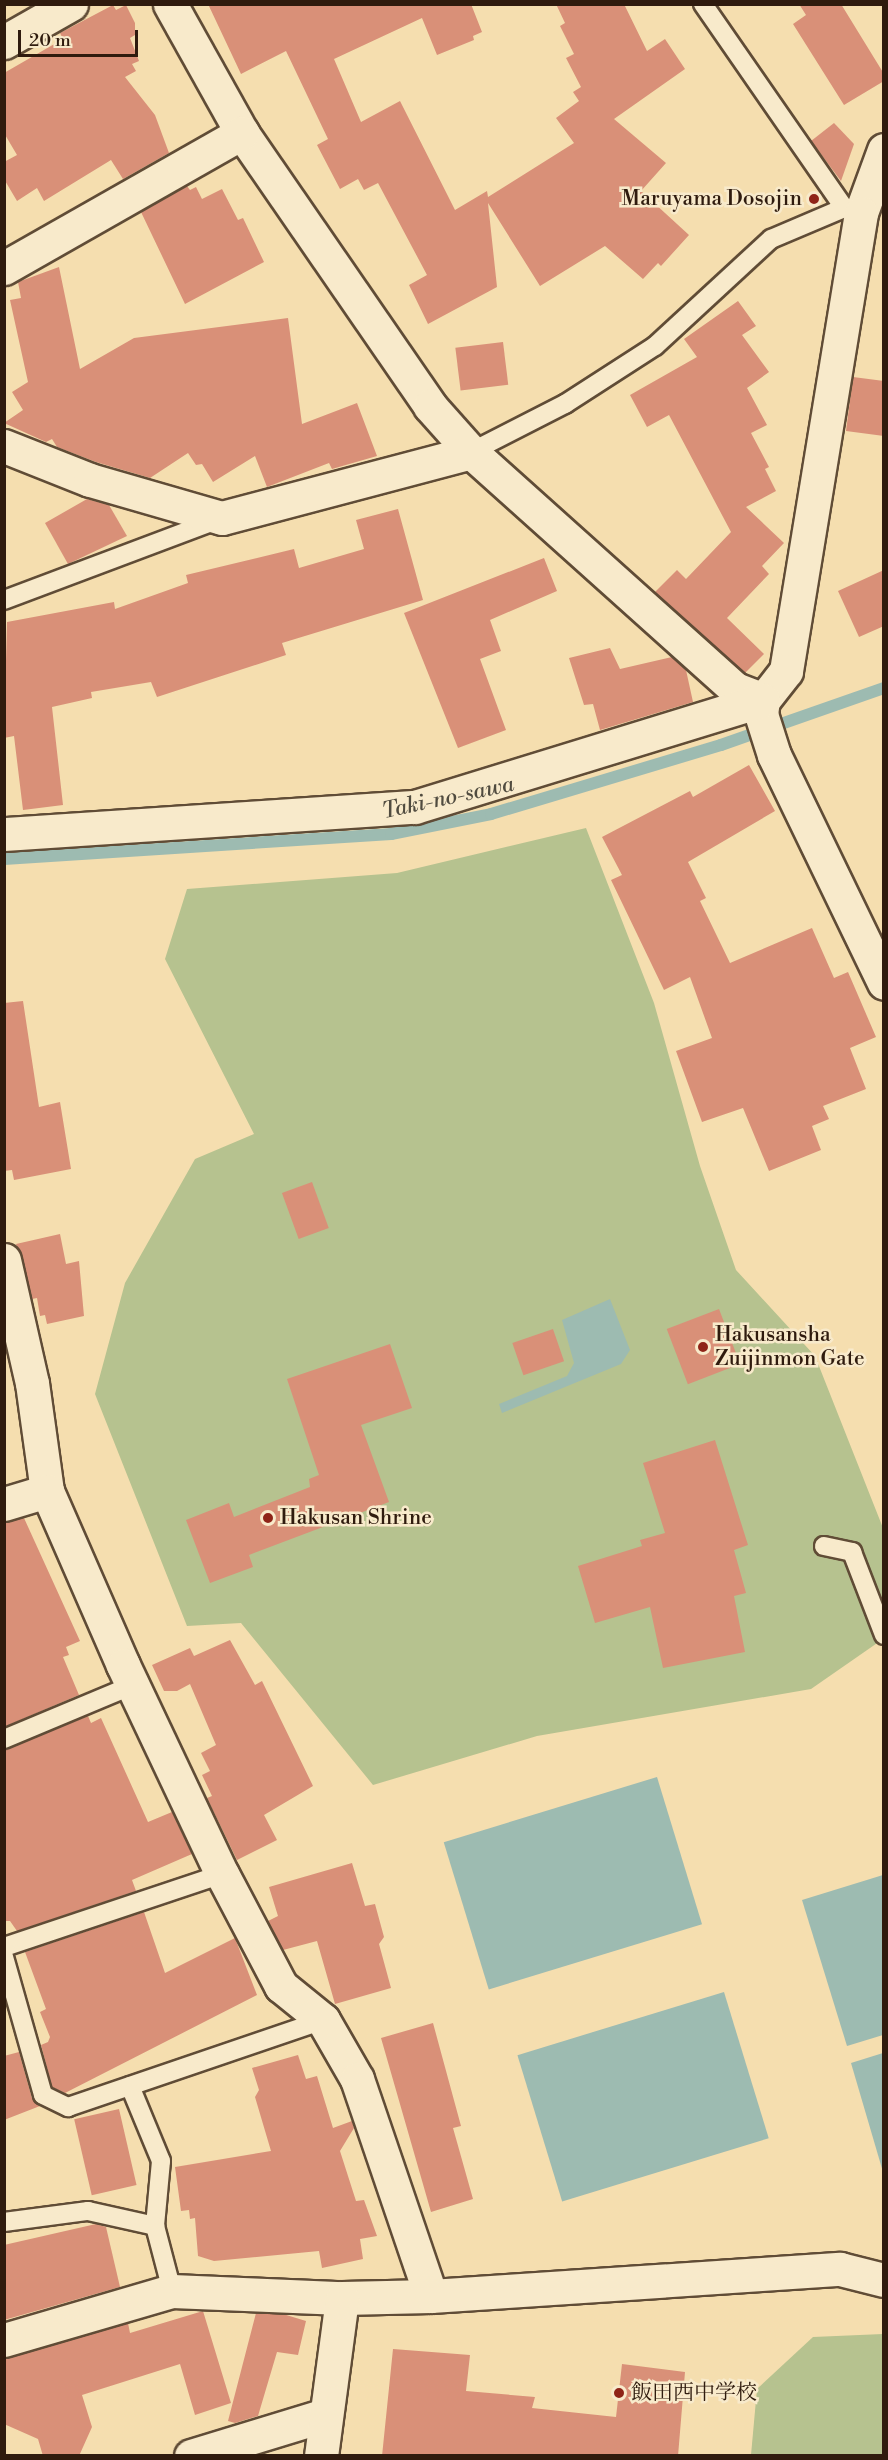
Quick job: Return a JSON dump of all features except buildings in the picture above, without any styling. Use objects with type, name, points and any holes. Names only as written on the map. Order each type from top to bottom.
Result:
[{"type":"street","points":[[4,42],[71,4]]},
{"type":"street","points":[[170,4],[242,133],[430,406],[471,452],[735,689],[762,707],[774,755],[884,983]]},
{"type":"street","points":[[4,268],[242,133]]},
{"type":"street","points":[[4,834],[415,807],[762,707],[786,671],[853,210],[884,150]]},
{"type":"street","points":[[4,446],[90,480],[222,518],[471,452]]},
{"type":"street","points":[[4,1260],[32,1383],[47,1491],[133,1685],[222,1874],[281,1986],[323,2020],[357,2079],[431,2296]]},
{"type":"street","points":[[4,1504],[47,1491]]},
{"type":"street","points":[[4,2340],[172,2291],[342,2298],[431,2296],[840,2269],[884,2280]]},
{"type":"street","points":[[321,2456],[342,2298]]},
{"type":"street","points":[[191,2456],[326,2415]]},
{"type":"lane","points":[[471,452],[565,404],[655,346],[771,239],[853,210],[703,4]]},
{"type":"lane","points":[[4,600],[222,518]]},
{"type":"lane","points":[[824,1546],[852,1552],[884,1635]]},
{"type":"lane","points":[[4,1739],[133,1685]]},
{"type":"lane","points":[[4,1947],[222,1874]]},
{"type":"lane","points":[[4,1957],[43,2095],[68,2106],[323,2020]]},
{"type":"lane","points":[[130,2086],[161,2161],[155,2226],[172,2291]]},
{"type":"lane","points":[[4,2222],[87,2211],[155,2226]]},
{"type":"green space","points":[[586,828],[654,1003],[700,1166],[736,1270],[815,1356],[883,1528],[883,1639],[811,1689],[537,1736],[373,1785],[241,1623],[187,1626],[95,1394],[125,1283],[195,1159],[254,1134],[165,959],[187,889],[397,873]]},
{"type":"green space","points":[[883,2334],[883,2455],[751,2455],[757,2389],[813,2337]]},
{"type":"water","points":[[610,1299],[630,1350],[621,1364],[502,1413],[499,1404],[567,1376],[574,1363],[562,1320]]},
{"type":"water","points":[[657,1777],[702,1924],[489,1989],[444,1842]]},
{"type":"water","points":[[883,1875],[883,2035],[847,2046],[802,1900]]},
{"type":"water","points":[[724,1992],[769,2138],[562,2201],[517,2055]]},
{"type":"water","points":[[884,2053],[883,2172],[851,2063]]},
{"type":"waterway","name":"Taki-no-sawa","points":[[4,859],[391,834],[491,814],[721,745],[884,688]]},
{"type":"place","name":"Maruyama Dosojin","points":[[814,199]]},
{"type":"place","name":"Hakusansha Zuijinmon Gate","points":[[703,1347]]},
{"type":"place","name":"Hakusan Shrine","points":[[268,1518]]},
{"type":"place","name":"飯田西中学校","points":[[619,2393]]}]
